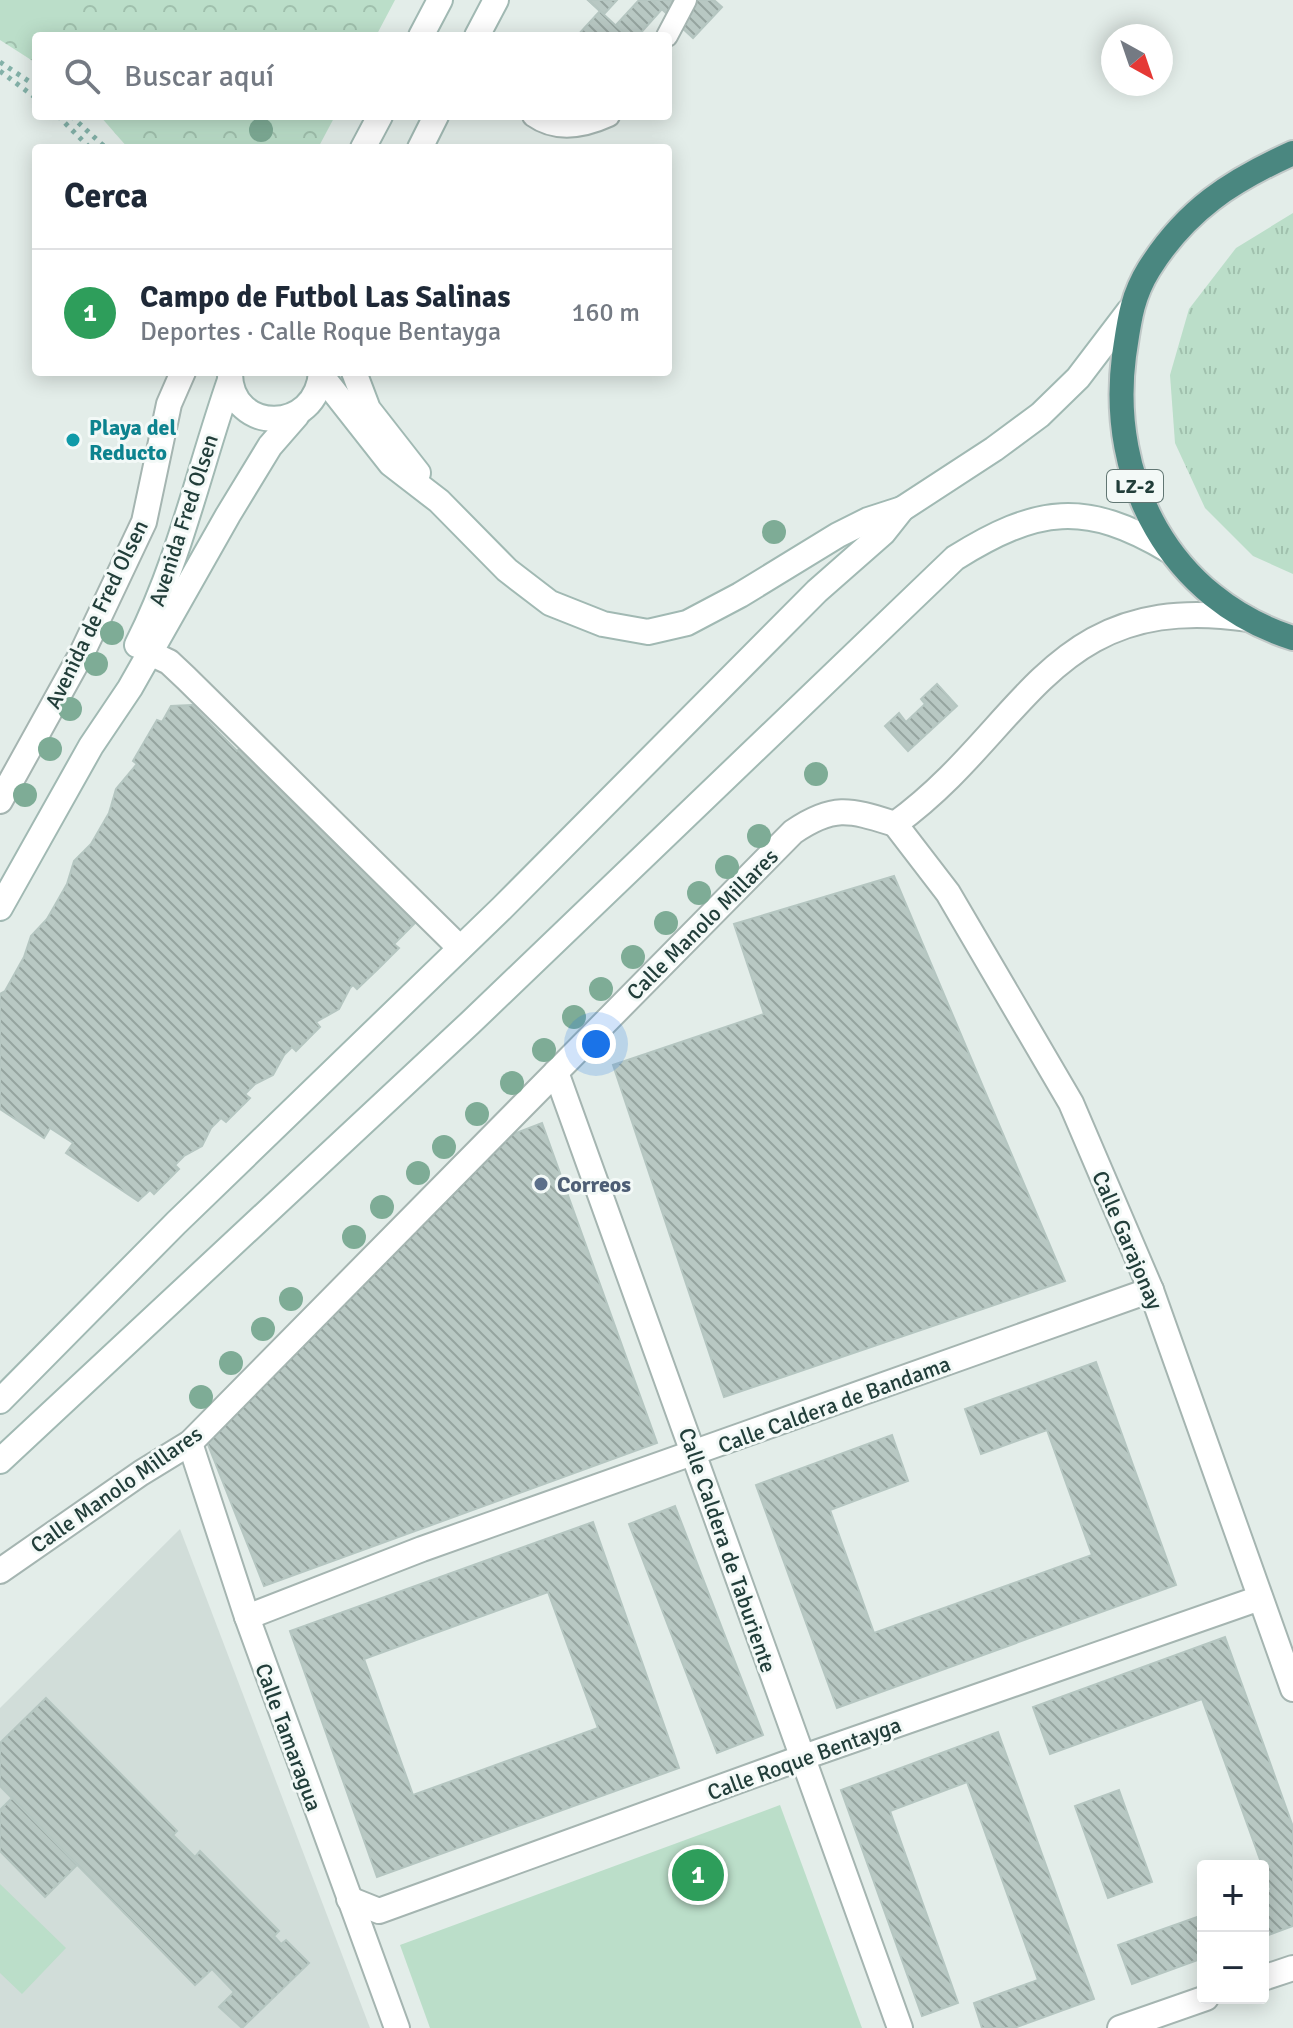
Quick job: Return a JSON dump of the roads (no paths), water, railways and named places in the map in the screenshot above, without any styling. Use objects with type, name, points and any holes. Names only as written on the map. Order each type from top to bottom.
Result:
[{"type":"highway","name":"LZ-2","points":[[1288,156],[1239,179],[1172,235],[1147,271],[1129,311],[1120,386],[1126,456],[1151,522],[1170,551],[1219,600],[1248,619],[1293,638]]},
{"type":"street","points":[[423,32],[440,0]]},
{"type":"street","points":[[479,32],[494,3]]},
{"type":"street","points":[[365,144],[378,120]]},
{"type":"street","points":[[422,144],[434,120]]},
{"type":"street","points":[[356,376],[368,409],[439,501],[507,570],[550,603],[603,624],[648,632],[687,623],[740,595],[838,535],[868,520],[902,509],[994,449],[1040,415],[1078,378],[1129,311]]},
{"type":"street","name":"Avenida de Fred Olsen","points":[[0,801],[82,653],[144,522],[169,404],[181,376]]},
{"type":"street","points":[[230,376],[234,394],[252,414],[267,419],[297,415]]},
{"type":"street","name":"Avenida Fred Olsen","points":[[91,746],[163,590],[230,376]]},
{"type":"street","name":"Avenida Fred Olsen","points":[[0,908],[91,746],[130,688],[270,446],[309,405],[318,391],[321,376]]},
{"type":"street","points":[[323,376],[391,464],[439,501]]},
{"type":"street","points":[[0,1401],[176,1223],[460,948],[817,591],[883,533],[902,509]]},
{"type":"street","points":[[0,1461],[470,1023],[955,558],[1012,527],[1039,518],[1067,515],[1091,516],[1119,524],[1170,551]]},
{"type":"street","points":[[895,824],[940,787],[1036,682],[1093,639],[1143,619],[1168,615],[1209,613],[1248,619]]},
{"type":"street","points":[[150,653],[169,662],[186,678],[460,948]]},
{"type":"street","name":"Calle Manolo Millares","points":[[0,1571],[141,1473],[190,1443],[793,832],[817,816],[837,812],[860,813],[895,824]]},
{"type":"street","name":"Calle Garajonay","points":[[895,824],[948,893],[1071,1103],[1151,1290],[1293,1689]]},
{"type":"street","name":"Calle Caldera de Taburiente","points":[[556,1072],[900,2028]]},
{"type":"street","name":"Calle Caldera de Bandama","points":[[247,1617],[422,1549],[1151,1290]]},
{"type":"street","name":"Calle Tamaragua","points":[[190,1443],[247,1617],[397,2028]]},
{"type":"street","name":"Calle Roque Bentayga","points":[[349,1899],[379,1911],[801,1758],[1260,1598]]},
{"type":"street","points":[[1269,1976],[1293,1968]]},
{"type":"street","points":[[1120,2028],[1197,2001]]},
{"type":"lane","points":[[669,32],[686,0]]},
{"type":"lane","points":[[492,32],[494,3]]},
{"type":"lane","points":[[544,120],[564,127],[588,125],[600,120]]},
{"type":"place","name":"Playa del Reducto","points":[[73,440]]},
{"type":"place","name":"Correos","points":[[541,1184]]},
{"type":"place","name":"Campo de Futbol Las Salinas","points":[[698,1875]]}]
